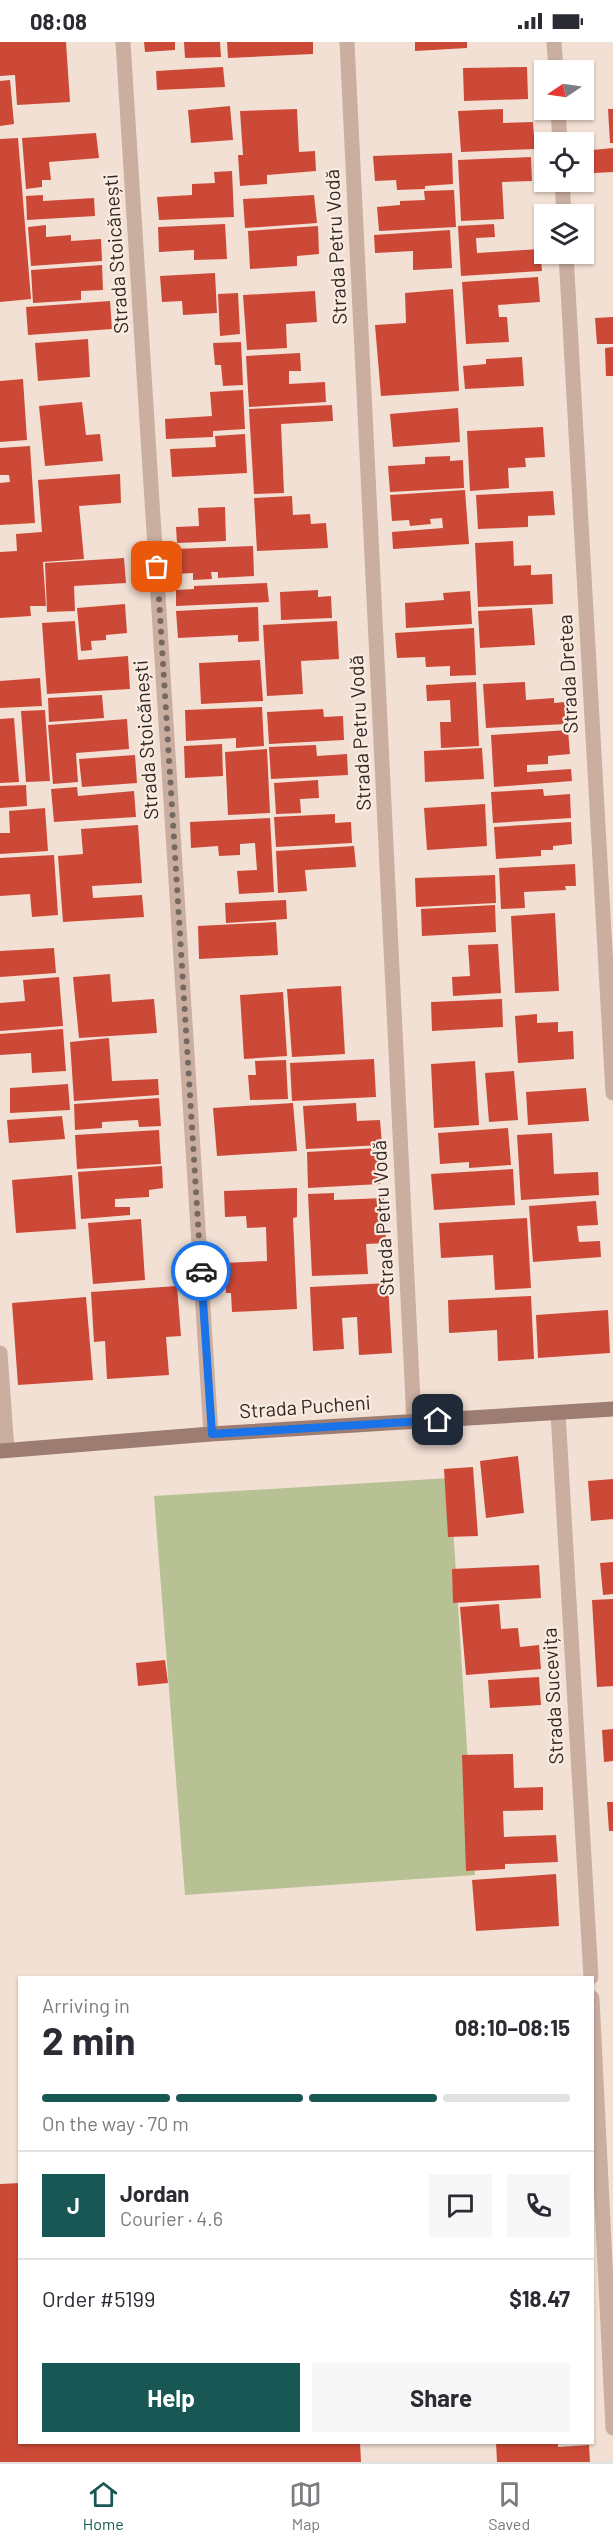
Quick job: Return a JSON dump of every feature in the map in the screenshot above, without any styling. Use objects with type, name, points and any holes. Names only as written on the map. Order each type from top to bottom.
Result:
[{"type":"street","name":"Strada Stoicănești","points":[[123,42],[212,1434]]},
{"type":"street","name":"Strada Petru Vodă","points":[[347,42],[414,1422]]},
{"type":"street","points":[[554,42],[555,60]]},
{"type":"street","name":"Strada Dretea","points":[[567,264],[613,1093]]},
{"type":"street","points":[[0,1353],[3,1450]]},
{"type":"street","name":"Strada Pucheni","points":[[3,1450],[212,1434],[613,1409]]},
{"type":"street","name":"Strada Sucevița","points":[[558,1413],[591,1976]]},
{"type":"street","points":[[594,2039],[613,2428]]},
{"type":"green space","points":[[450,1478],[475,1875],[185,1895],[154,1496]]},
{"type":"building","points":[[0,42],[66,42],[70,102],[17,105],[15,75],[0,76]]},
{"type":"building","points":[[144,42],[175,42],[175,50],[145,52]]},
{"type":"building","points":[[184,42],[220,42],[221,57],[185,58]]},
{"type":"building","points":[[227,42],[313,42],[313,54],[228,58]]},
{"type":"building","points":[[415,42],[467,42],[467,48],[415,51]]},
{"type":"building","points":[[223,67],[225,87],[157,90],[156,71]]},
{"type":"building","points":[[527,67],[528,99],[464,101],[463,68]]},
{"type":"building","points":[[10,80],[14,124],[0,126],[0,81]]},
{"type":"building","points":[[230,106],[233,140],[191,143],[188,110]]},
{"type":"building","points":[[297,109],[299,152],[315,151],[316,171],[267,175],[267,184],[240,186],[238,155],[243,155],[240,111]]},
{"type":"building","points":[[503,109],[503,123],[533,122],[534,149],[461,152],[458,111]]},
{"type":"building","points":[[608,109],[613,109],[613,143],[610,143]]},
{"type":"building","points":[[96,133],[99,158],[49,162],[51,180],[42,180],[42,187],[26,189],[22,138]]},
{"type":"building","points":[[18,138],[31,299],[0,302],[0,139]]},
{"type":"building","points":[[613,148],[613,172],[594,173],[594,150]]},
{"type":"building","points":[[452,153],[453,184],[425,186],[425,189],[397,190],[396,180],[375,181],[373,156]]},
{"type":"building","points":[[531,157],[532,181],[502,182],[504,219],[461,221],[458,160]]},
{"type":"building","points":[[232,171],[234,217],[159,220],[157,197],[192,195],[192,184],[215,183],[214,172]]},
{"type":"building","points":[[454,190],[456,227],[379,231],[377,207],[400,205],[400,201],[425,200],[424,191]]},
{"type":"building","points":[[43,195],[43,201],[94,198],[95,216],[27,220],[26,196]]},
{"type":"building","points":[[314,195],[317,223],[245,228],[243,199]]},
{"type":"building","points":[[225,224],[227,259],[194,260],[194,250],[159,252],[158,227]]},
{"type":"building","points":[[494,224],[495,237],[476,238],[477,253],[534,249],[534,264],[541,264],[542,271],[461,276],[458,226]]},
{"type":"building","points":[[46,225],[46,237],[71,235],[71,241],[101,239],[102,261],[31,266],[28,227]]},
{"type":"building","points":[[318,226],[319,254],[297,256],[297,266],[250,269],[248,231]]},
{"type":"building","points":[[450,230],[452,268],[413,270],[413,251],[375,253],[374,235]]},
{"type":"building","points":[[102,265],[103,290],[81,291],[81,300],[33,303],[31,270]]},
{"type":"building","points":[[215,273],[217,313],[183,315],[182,301],[162,302],[160,276]]},
{"type":"building","points":[[538,277],[540,302],[498,305],[499,317],[507,317],[509,342],[466,344],[462,282]]},
{"type":"building","points":[[453,289],[459,391],[381,396],[375,325],[406,323],[405,293]]},
{"type":"building","points":[[315,291],[317,322],[286,324],[287,348],[247,350],[243,295]]},
{"type":"building","points":[[238,293],[240,334],[220,336],[218,294]]},
{"type":"building","points":[[110,301],[112,329],[28,335],[26,307]]},
{"type":"building","points":[[613,317],[613,344],[597,344],[595,318]]},
{"type":"building","points":[[88,339],[90,377],[38,381],[35,343]]},
{"type":"building","points":[[241,342],[243,385],[223,386],[221,365],[215,365],[213,343]]},
{"type":"building","points":[[613,347],[613,376],[606,376],[605,348]]},
{"type":"building","points":[[300,353],[301,371],[289,371],[289,384],[325,382],[326,402],[249,407],[246,356]]},
{"type":"building","points":[[522,357],[524,386],[465,389],[463,366],[486,364],[486,359]]},
{"type":"building","points":[[23,379],[27,440],[0,442],[0,381]]},
{"type":"building","points":[[243,390],[245,429],[213,431],[213,437],[166,439],[165,419],[212,416],[210,392]]},
{"type":"building","points":[[82,402],[86,435],[100,434],[103,461],[45,466],[39,406]]},
{"type":"building","points":[[332,405],[333,421],[281,424],[284,493],[254,494],[249,409]]},
{"type":"building","points":[[458,408],[460,442],[393,447],[390,414]]},
{"type":"building","points":[[543,427],[545,457],[525,458],[526,467],[508,468],[509,488],[470,491],[467,431]]},
{"type":"building","points":[[245,434],[247,473],[172,477],[170,449],[216,447],[215,436]]},
{"type":"building","points":[[30,446],[35,523],[0,525],[0,483],[10,482],[9,475],[0,475],[0,448]]},
{"type":"building","points":[[450,456],[450,461],[463,460],[464,488],[390,492],[388,466],[425,464],[425,457]]},
{"type":"building","points":[[120,474],[121,503],[79,506],[84,559],[43,562],[46,606],[30,606],[31,616],[0,618],[0,552],[17,551],[16,534],[42,532],[38,480]]},
{"type":"building","points":[[465,490],[469,544],[393,549],[392,532],[443,528],[442,518],[430,519],[431,524],[410,526],[409,520],[392,521],[390,495]]},
{"type":"building","points":[[553,491],[555,515],[528,516],[528,527],[478,529],[476,495]]},
{"type":"building","points":[[292,496],[293,515],[310,514],[311,524],[326,523],[328,548],[257,551],[254,498]]},
{"type":"building","points":[[225,507],[226,541],[177,543],[176,527],[199,526],[198,508]]},
{"type":"building","points":[[513,541],[514,566],[531,565],[531,575],[552,574],[553,604],[478,607],[475,543]]},
{"type":"building","points":[[253,546],[254,576],[218,578],[218,572],[211,572],[212,579],[193,580],[193,573],[176,574],[175,549]]},
{"type":"building","points":[[124,558],[126,583],[74,586],[75,611],[47,612],[45,563]]},
{"type":"building","points":[[267,583],[269,602],[176,606],[176,590],[194,589],[194,586]]},
{"type":"building","points":[[318,590],[318,597],[331,596],[332,618],[281,620],[280,592]]},
{"type":"building","points":[[470,591],[472,624],[406,628],[405,603],[444,600],[443,593]]},
{"type":"building","points":[[125,604],[127,633],[106,635],[106,640],[91,641],[92,650],[81,651],[77,608]]},
{"type":"building","points":[[258,607],[259,641],[238,642],[238,635],[178,638],[176,611]]},
{"type":"building","points":[[532,608],[535,645],[480,648],[478,611]]},
{"type":"building","points":[[75,621],[78,660],[128,656],[130,689],[47,694],[42,623]]},
{"type":"building","points":[[337,621],[339,659],[301,661],[303,694],[267,696],[263,625]]},
{"type":"building","points":[[474,628],[476,675],[450,676],[450,666],[426,667],[425,657],[397,658],[395,633]]},
{"type":"building","points":[[260,660],[263,701],[201,704],[199,663]]},
{"type":"building","points":[[40,678],[42,706],[0,708],[0,681]]},
{"type":"building","points":[[476,682],[479,746],[441,748],[440,722],[451,722],[450,700],[427,701],[426,685]]},
{"type":"building","points":[[525,682],[526,700],[554,698],[554,703],[565,702],[566,724],[486,728],[483,684]]},
{"type":"building","points":[[102,695],[104,718],[49,722],[48,698]]},
{"type":"building","points":[[262,707],[264,746],[236,748],[236,738],[186,741],[185,710]]},
{"type":"building","points":[[323,709],[324,717],[343,716],[344,740],[269,744],[267,712]]},
{"type":"building","points":[[45,710],[50,781],[26,782],[21,711]]},
{"type":"building","points":[[14,718],[19,782],[0,783],[0,719]]},
{"type":"building","points":[[127,719],[129,749],[76,753],[78,782],[53,784],[48,725]]},
{"type":"building","points":[[568,730],[570,754],[548,756],[548,764],[527,765],[527,772],[571,769],[572,781],[494,787],[491,735]]},
{"type":"building","points":[[222,744],[223,776],[185,778],[184,746]]},
{"type":"building","points":[[316,745],[317,756],[347,754],[348,775],[271,779],[269,747]]},
{"type":"building","points":[[482,748],[484,779],[425,782],[424,751]]},
{"type":"building","points":[[267,749],[270,813],[228,815],[225,752]]},
{"type":"building","points":[[135,755],[137,783],[82,787],[79,759]]},
{"type":"building","points":[[318,780],[319,798],[300,799],[301,813],[276,814],[274,783]]},
{"type":"building","points":[[26,785],[27,806],[0,808],[0,786]]},
{"type":"building","points":[[77,787],[78,796],[134,791],[136,817],[54,822],[51,789]]},
{"type":"building","points":[[543,789],[544,796],[570,794],[571,818],[493,823],[491,792]]},
{"type":"building","points":[[485,804],[487,846],[427,850],[424,808]]},
{"type":"building","points":[[45,808],[48,851],[0,854],[0,833],[10,833],[9,811]]},
{"type":"building","points":[[335,814],[335,823],[351,822],[352,843],[276,847],[274,817]]},
{"type":"building","points":[[270,818],[274,892],[239,894],[237,871],[257,870],[255,843],[240,844],[240,855],[219,856],[218,846],[191,848],[190,822]]},
{"type":"building","points":[[571,822],[572,844],[553,846],[553,850],[541,850],[541,856],[496,859],[494,827]]},
{"type":"building","points":[[138,825],[142,883],[92,886],[93,898],[142,895],[144,917],[63,922],[58,856],[83,854],[81,829]]},
{"type":"building","points":[[354,846],[356,867],[305,870],[307,891],[278,893],[276,851]]},
{"type":"building","points":[[54,855],[58,915],[32,917],[30,894],[0,896],[0,858]]},
{"type":"building","points":[[575,864],[576,886],[565,886],[566,890],[524,892],[525,908],[501,909],[499,868]]},
{"type":"building","points":[[495,875],[496,903],[416,907],[415,878]]},
{"type":"building","points":[[286,900],[287,919],[226,923],[225,903]]},
{"type":"building","points":[[495,905],[496,932],[422,936],[421,909]]},
{"type":"building","points":[[555,913],[559,991],[515,993],[511,916]]},
{"type":"building","points":[[276,922],[278,955],[199,959],[198,926]]},
{"type":"building","points":[[498,944],[501,993],[453,996],[452,977],[470,976],[468,945]]},
{"type":"building","points":[[54,948],[56,973],[0,977],[0,951]]},
{"type":"building","points":[[110,974],[112,1002],[154,999],[157,1033],[79,1038],[73,977]]},
{"type":"building","points":[[59,977],[63,1026],[0,1031],[0,1003],[25,1001],[23,980]]},
{"type":"building","points":[[341,986],[345,1054],[292,1057],[287,989]]},
{"type":"building","points":[[283,992],[287,1056],[244,1059],[240,995]]},
{"type":"building","points":[[502,999],[503,1027],[432,1031],[431,1002]]},
{"type":"building","points":[[537,1014],[537,1023],[558,1022],[558,1032],[573,1031],[574,1059],[518,1063],[515,1016]]},
{"type":"building","points":[[63,1029],[66,1071],[32,1073],[31,1053],[0,1055],[0,1034]]},
{"type":"building","points":[[109,1038],[112,1081],[158,1079],[159,1095],[74,1101],[70,1042]]},
{"type":"building","points":[[374,1059],[376,1097],[292,1101],[290,1063]]},
{"type":"building","points":[[286,1060],[288,1099],[250,1100],[248,1075],[256,1075],[255,1061]]},
{"type":"building","points":[[475,1061],[479,1125],[434,1128],[431,1064]]},
{"type":"building","points":[[514,1071],[518,1120],[489,1122],[485,1073]]},
{"type":"building","points":[[68,1084],[70,1110],[10,1113],[10,1088]]},
{"type":"building","points":[[586,1088],[589,1121],[528,1125],[526,1092]]},
{"type":"building","points":[[159,1098],[161,1126],[139,1127],[138,1120],[102,1122],[102,1128],[75,1130],[74,1104]]},
{"type":"building","points":[[293,1103],[297,1151],[217,1156],[213,1108]]},
{"type":"building","points":[[356,1103],[357,1121],[380,1120],[382,1145],[306,1149],[303,1106]]},
{"type":"building","points":[[62,1116],[65,1139],[9,1143],[7,1120]]},
{"type":"building","points":[[508,1128],[511,1165],[469,1168],[469,1162],[440,1164],[438,1133]]},
{"type":"building","points":[[159,1130],[161,1164],[77,1169],[75,1135]]},
{"type":"building","points":[[552,1133],[554,1174],[598,1172],[599,1195],[521,1200],[517,1135]]},
{"type":"building","points":[[378,1148],[380,1184],[308,1188],[307,1152]]},
{"type":"building","points":[[162,1166],[163,1188],[149,1190],[149,1197],[115,1199],[115,1207],[130,1207],[130,1215],[81,1219],[78,1172]]},
{"type":"building","points":[[513,1169],[515,1205],[434,1210],[431,1174]]},
{"type":"building","points":[[72,1175],[76,1229],[16,1233],[12,1180]]},
{"type":"building","points":[[297,1188],[297,1217],[293,1218],[297,1309],[232,1312],[231,1293],[226,1293],[224,1263],[267,1261],[266,1227],[247,1228],[246,1216],[225,1217],[224,1191]]},
{"type":"building","points":[[334,1193],[334,1200],[384,1198],[386,1243],[366,1244],[368,1274],[312,1276],[308,1194]]},
{"type":"building","points":[[596,1201],[598,1225],[577,1226],[579,1242],[600,1241],[601,1257],[533,1262],[529,1206]]},
{"type":"building","points":[[527,1218],[531,1288],[495,1290],[493,1255],[441,1258],[439,1223]]},
{"type":"building","points":[[141,1219],[145,1280],[93,1284],[88,1223]]},
{"type":"building","points":[[388,1283],[392,1353],[359,1355],[357,1317],[342,1318],[344,1349],[313,1351],[310,1287]]},
{"type":"building","points":[[177,1286],[181,1336],[166,1337],[169,1375],[107,1379],[105,1341],[94,1342],[91,1292]]},
{"type":"building","points":[[531,1296],[534,1359],[498,1361],[497,1330],[449,1333],[448,1300]]},
{"type":"building","points":[[86,1297],[93,1380],[18,1385],[12,1303]]},
{"type":"building","points":[[608,1310],[610,1353],[538,1358],[536,1315]]},
{"type":"building","points":[[518,1456],[524,1513],[486,1518],[480,1461]]},
{"type":"building","points":[[473,1467],[478,1536],[448,1537],[444,1469]]},
{"type":"building","points":[[613,1479],[613,1519],[591,1521],[588,1481]]},
{"type":"building","points":[[613,1562],[613,1594],[603,1595],[600,1563]]},
{"type":"building","points":[[539,1565],[541,1598],[453,1603],[452,1569]]},
{"type":"building","points":[[613,1599],[613,1686],[597,1687],[592,1600]]},
{"type":"building","points":[[499,1604],[501,1629],[518,1628],[520,1647],[539,1645],[541,1669],[466,1675],[460,1607]]},
{"type":"building","points":[[165,1660],[168,1683],[138,1686],[136,1663]]},
{"type":"building","points":[[539,1677],[541,1705],[490,1708],[488,1680]]},
{"type":"building","points":[[613,1729],[613,1761],[604,1762],[602,1730]]},
{"type":"building","points":[[513,1754],[514,1788],[543,1787],[543,1810],[503,1811],[504,1837],[556,1835],[558,1862],[505,1864],[505,1869],[466,1871],[462,1755]]},
{"type":"building","points":[[607,1802],[613,1802],[613,1831],[609,1831]]},
{"type":"building","points":[[556,1874],[559,1926],[476,1931],[472,1880]]},
{"type":"building","points":[[18,2183],[18,2444],[360,2444],[361,2462],[0,2462],[0,2184]]},
{"type":"building","points":[[496,2444],[558,2444],[558,2447],[589,2445],[590,2462],[497,2462]]},
{"type":"way so far","points":[[157,567],[201,1271]]},
{"type":"route","points":[[201,1271],[212,1434],[438,1420]]}]
